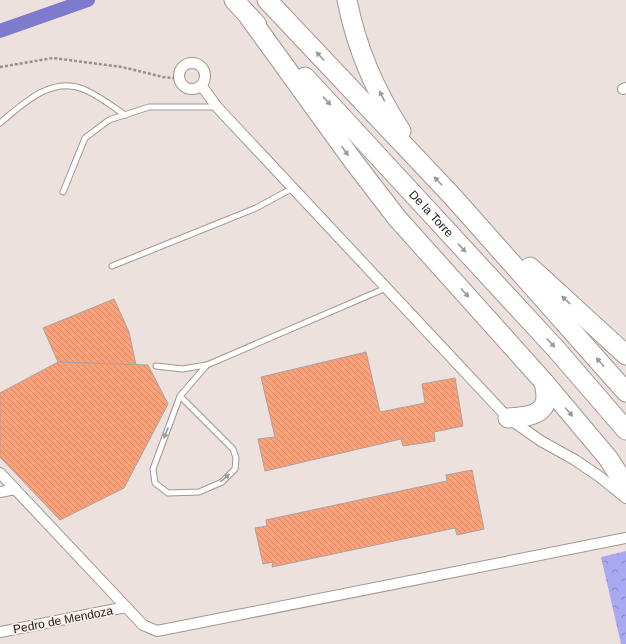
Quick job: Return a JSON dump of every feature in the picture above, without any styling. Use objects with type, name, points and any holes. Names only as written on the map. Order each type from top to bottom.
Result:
[{"type":"highway","name":"De la Torre","points":[[234,0],[556,349],[626,430]]},
{"type":"highway","points":[[267,0],[453,197],[626,392]]},
{"type":"highway","points":[[347,0],[355,36],[366,64],[397,125],[424,166]]},
{"type":"highway","points":[[249,17],[354,162],[397,218],[544,382],[608,458],[626,486]]},
{"type":"highway","points":[[453,197],[626,355]]},
{"type":"highway","points":[[508,418],[529,416],[541,410],[546,399],[544,382]]},
{"type":"street","points":[[191,63],[195,63],[204,70],[205,78],[201,86],[198,88],[189,89],[181,83],[180,79],[180,70],[191,63]]},
{"type":"street","points":[[201,86],[217,107],[508,418],[541,441],[575,460],[600,477],[626,498]]},
{"type":"street","points":[[0,473],[143,625],[157,631],[626,538]]},
{"type":"street","points":[[0,492],[15,489]]},
{"type":"street","name":"Pedro de Mendoza","points":[[0,632],[126,607]]},
{"type":"lane","points":[[0,123],[29,98],[61,85],[82,88],[125,115]]},
{"type":"lane","points":[[63,192],[85,138],[109,120],[149,107],[217,107]]},
{"type":"lane","points":[[112,266],[256,208],[292,188]]},
{"type":"lane","points":[[156,366],[182,369],[207,365],[386,288]]},
{"type":"lane","points":[[180,396],[233,449],[236,458],[235,469],[222,482],[199,492],[168,493],[154,482],[153,469],[180,396],[207,365]]},
{"type":"path","points":[[0,67],[53,58],[122,67],[162,77],[180,79]]},
{"type":"green space","points":[[626,551],[626,644],[621,644],[601,557]]},
{"type":"building","points":[[114,299],[129,332],[136,365],[58,362],[43,328]]},
{"type":"building","points":[[366,352],[380,412],[425,403],[422,384],[455,378],[463,426],[434,432],[435,441],[403,446],[401,439],[265,471],[258,439],[275,437],[261,377]]},
{"type":"building","points":[[58,362],[148,365],[168,404],[124,488],[60,520],[0,457],[0,393]]},
{"type":"building","points":[[472,470],[484,529],[457,535],[455,528],[272,567],[273,562],[263,564],[255,528],[267,526],[266,520],[447,481],[446,475]]},
{"type":"waterway","points":[[0,31],[88,0]]}]
